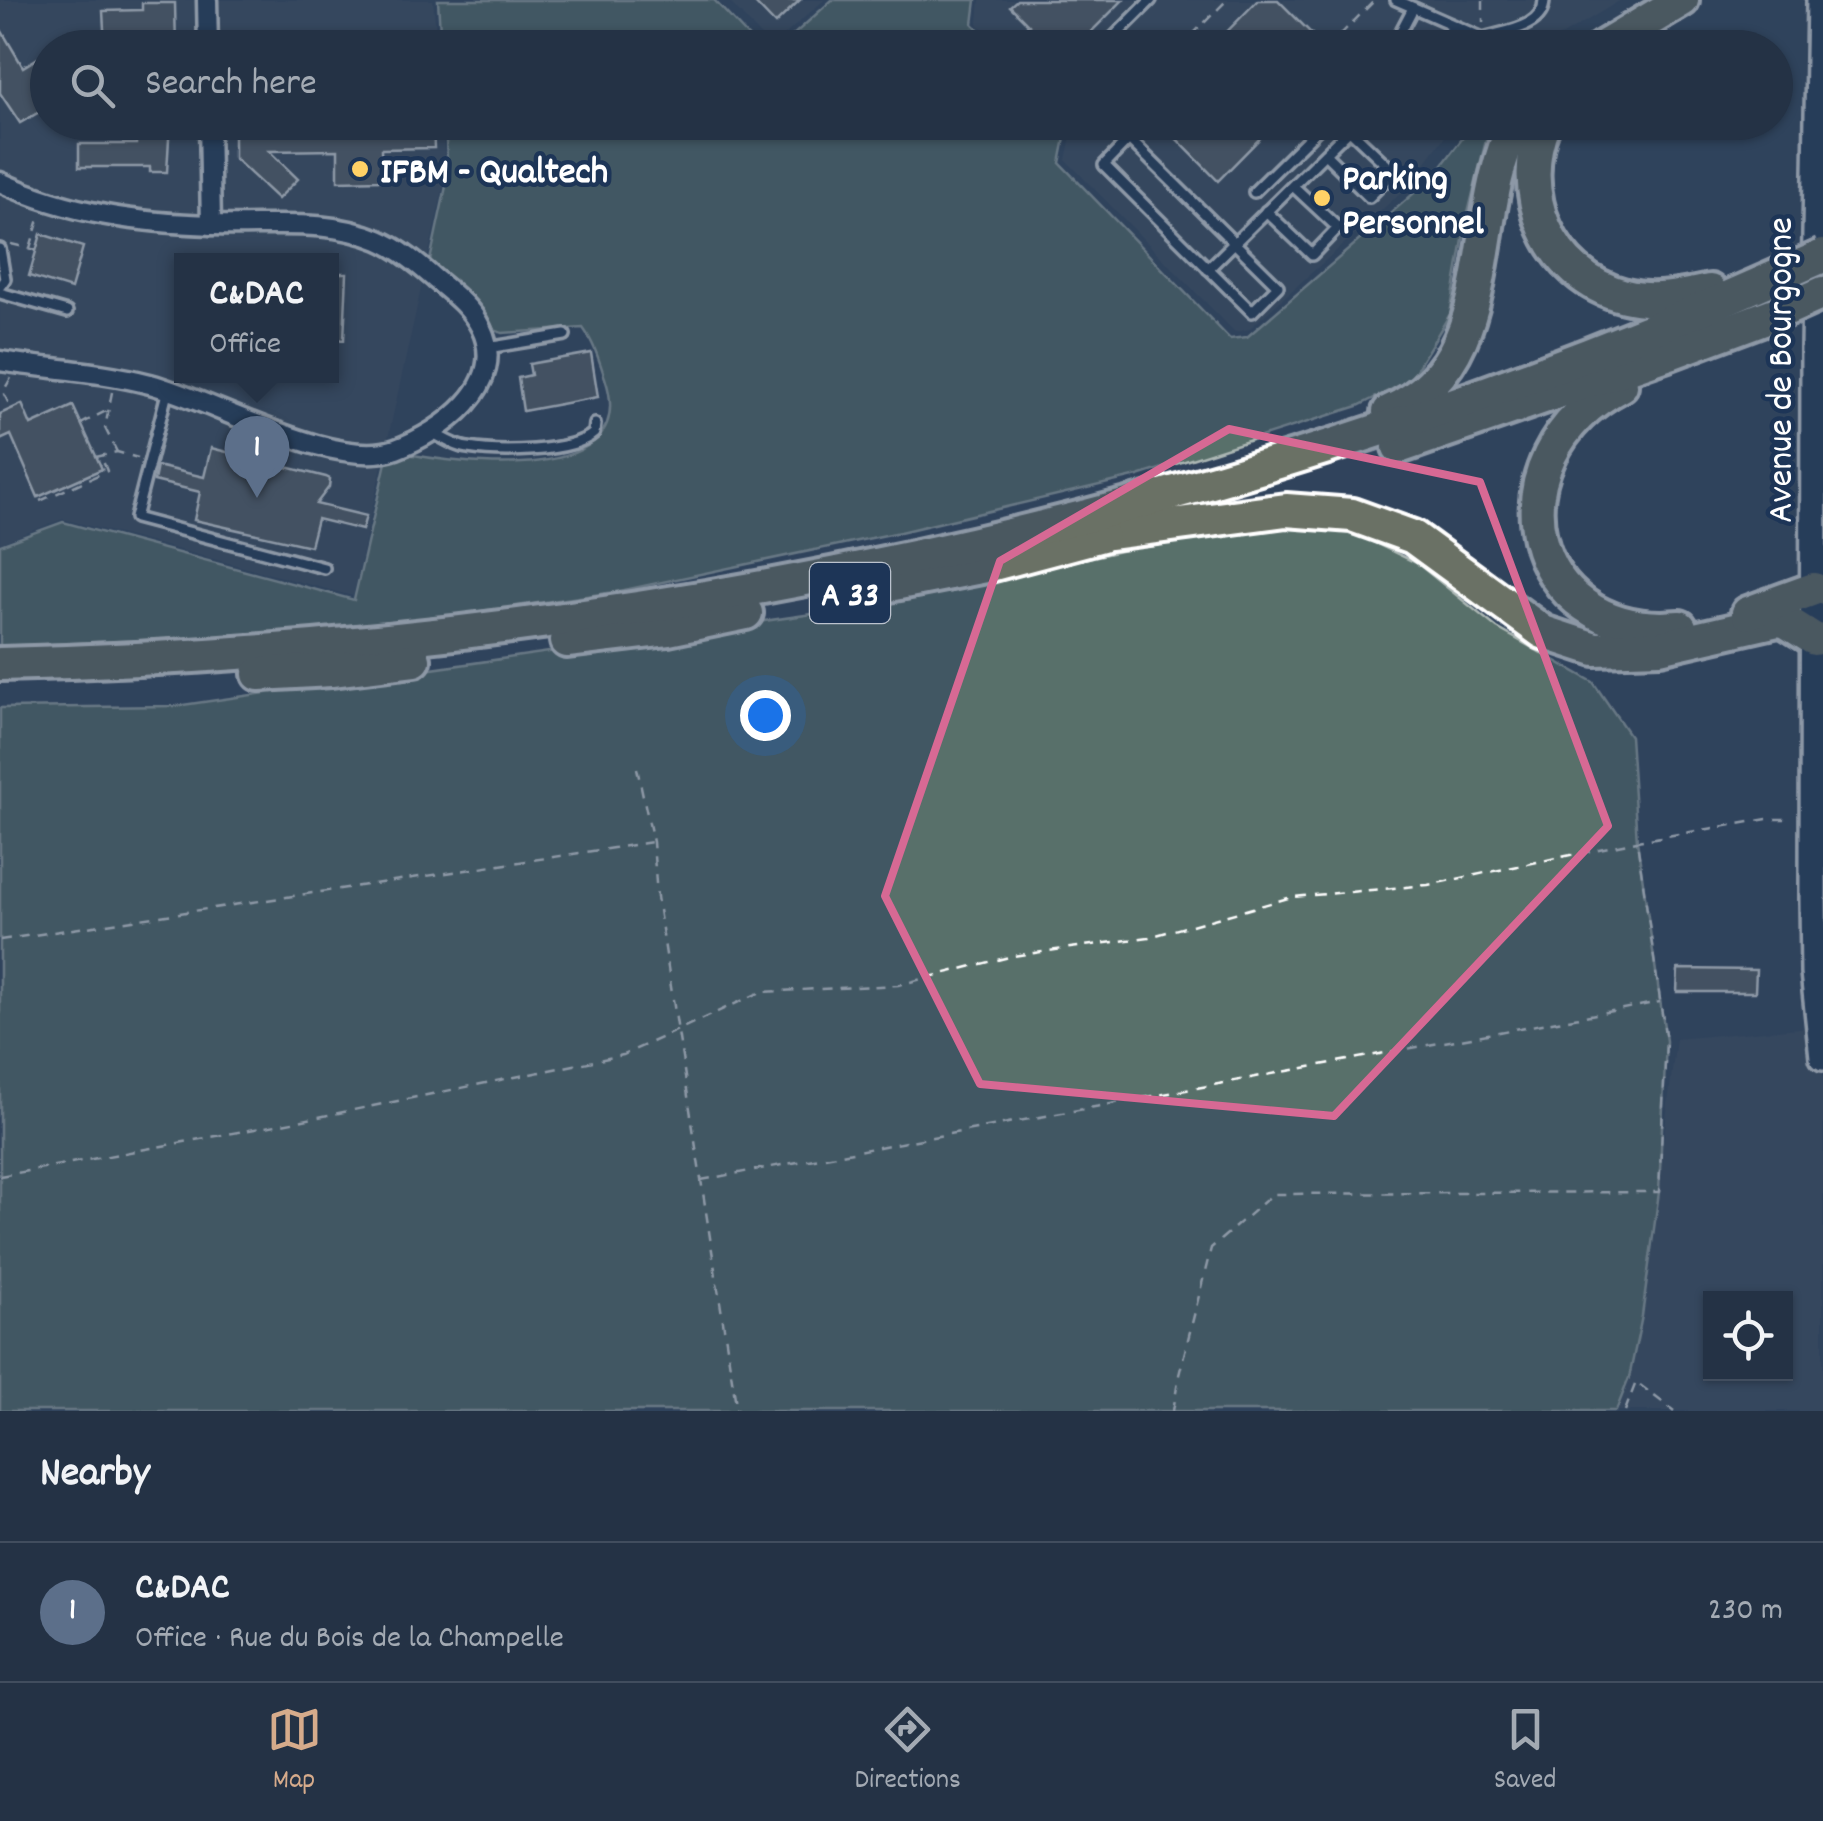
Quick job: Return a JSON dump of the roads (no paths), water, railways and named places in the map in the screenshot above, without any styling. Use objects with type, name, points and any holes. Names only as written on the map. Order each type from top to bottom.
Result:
[{"type":"highway","points":[[1632,30],[1682,0]]},
{"type":"highway","points":[[1654,30],[1704,0]]},
{"type":"highway","points":[[1230,478],[1404,406],[1420,396],[1445,368],[1470,316],[1494,178],[1509,140]]},
{"type":"highway","points":[[1538,140],[1532,160],[1535,204],[1553,244],[1583,275],[1624,296],[1653,299],[1704,293],[1782,274]]},
{"type":"highway","name":"A 33","points":[[0,664],[180,658],[328,647],[635,610],[965,546],[1230,478],[1382,430],[1540,373],[1823,256]]},
{"type":"highway","name":"A 33","points":[[0,686],[331,670],[668,628],[986,566],[1275,487],[1670,353],[1823,293]]},
{"type":"highway","points":[[1670,353],[1645,375],[1594,400],[1567,424],[1550,450],[1539,482],[1536,510],[1540,537],[1556,574],[1581,602],[1607,618],[1648,628],[1682,627],[1733,617],[1814,590]]},
{"type":"highway","points":[[1111,533],[1286,510],[1342,513],[1414,537],[1530,624],[1572,644],[1609,650],[1660,647],[1778,620],[1814,639]]},
{"type":"main road","name":"Avenue de Bourgogne","points":[[1820,0],[1814,972],[1823,1057]]},
{"type":"street","points":[[207,0],[208,30]]},
{"type":"street","points":[[209,140],[211,225]]},
{"type":"street","points":[[0,182],[44,201],[138,222],[327,226],[366,234],[415,262],[468,308],[481,328],[487,348],[486,370],[478,390],[431,432],[381,453],[345,452],[168,389],[114,376],[9,362]]},
{"type":"lane","points":[[1121,30],[1150,0]]},
{"type":"lane","points":[[1396,0],[1459,30]]},
{"type":"lane","points":[[1508,30],[1533,22],[1544,9],[1544,0]]},
{"type":"lane","points":[[1401,30],[1413,8]]},
{"type":"lane","points":[[1129,140],[1104,164],[1252,312],[1278,286],[1131,140]]},
{"type":"lane","points":[[1254,192],[1307,140]]},
{"type":"lane","points":[[1208,269],[1339,140]]},
{"type":"lane","points":[[1325,154],[1369,197],[1394,172],[1365,140]]},
{"type":"lane","points":[[1266,211],[1312,256],[1338,228],[1292,186]]},
{"type":"lane","points":[[0,249],[5,279],[0,289],[67,312]]},
{"type":"lane","points":[[487,348],[564,335]]},
{"type":"lane","points":[[168,389],[135,518],[324,568]]},
{"type":"lane","points":[[431,432],[465,448],[559,448],[584,442],[594,433],[595,424]]},
{"type":"place","name":"IFBM - Qualtech","points":[[360,169]]},
{"type":"place","name":"Parking Personnel","points":[[1322,198]]},
{"type":"place","name":"C&DAC","points":[[257,498]]}]
